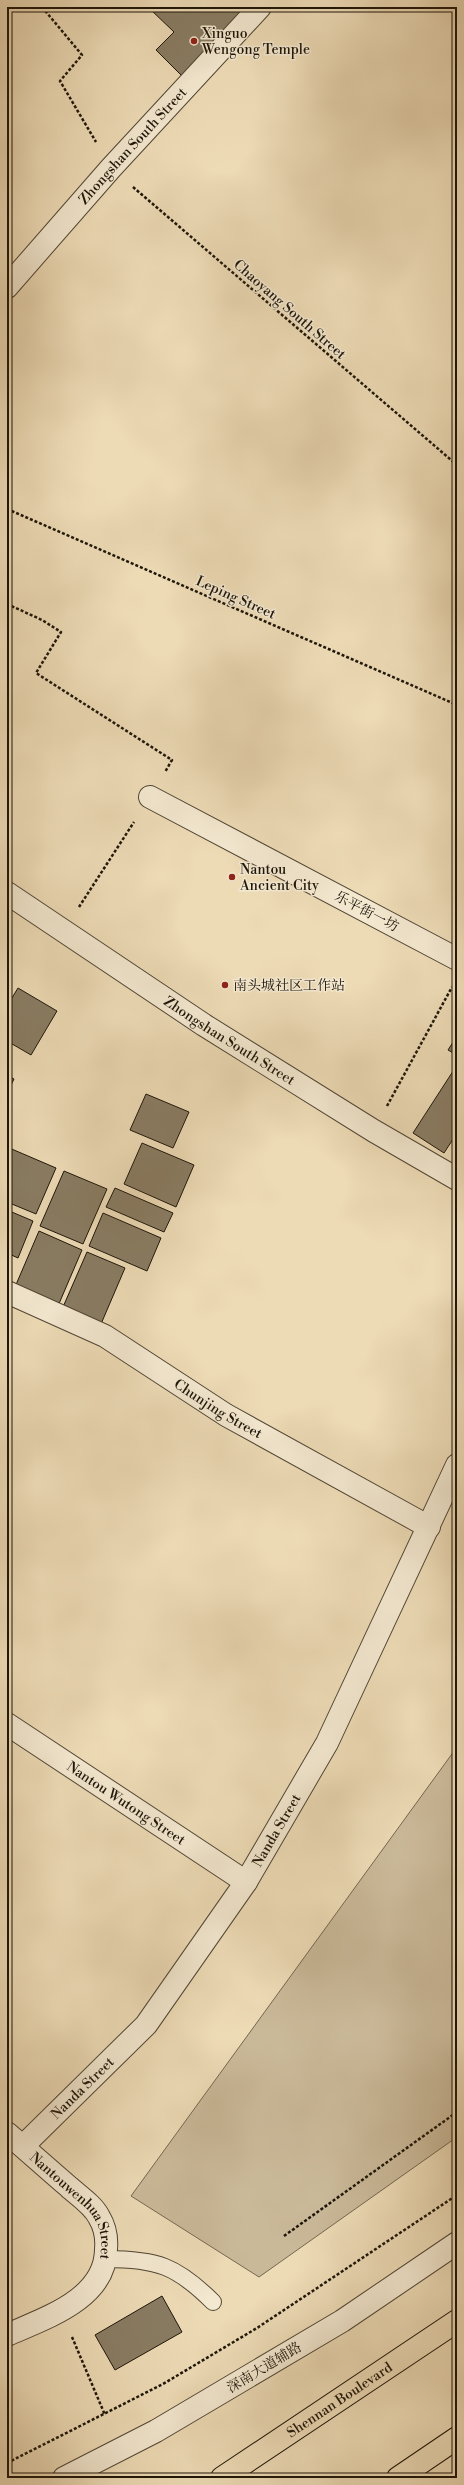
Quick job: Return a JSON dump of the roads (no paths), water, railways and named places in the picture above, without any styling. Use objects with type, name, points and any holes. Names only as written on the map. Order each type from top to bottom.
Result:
[{"type":"main road","name":"Shennan Boulevard","points":[[222,2478],[457,2321]]},
{"type":"main road","points":[[399,2477],[457,2438]]},
{"type":"street","name":"Zhongshan South Street","points":[[7,287],[111,168],[260,7]]},
{"type":"street","name":"乐平街一坊","points":[[150,797],[457,959]]},
{"type":"street","name":"Zhongshan South Street","points":[[7,893],[204,1025],[374,1131],[457,1179]]},
{"type":"street","name":"Chunjing Street","points":[[7,1292],[105,1336],[226,1415],[430,1527]]},
{"type":"street","name":"Nanda Street","points":[[15,2140],[146,2024],[246,1882],[327,1743],[430,1527],[457,1465]]},
{"type":"street","name":"Nantou Wutong Street","points":[[7,1724],[246,1882]]},
{"type":"street","name":"Nantouwenhua Street","points":[[7,2335],[61,2311],[86,2292],[101,2276],[106,2259],[107,2236],[99,2216],[15,2140]]},
{"type":"street","name":"深南大道辅路","points":[[64,2478],[156,2431],[342,2321],[457,2243]]},
{"type":"lane","points":[[106,2259],[138,2259],[163,2265],[193,2282],[213,2302]]},
{"type":"place","name":"Xinguo Wengong Temple","points":[[194,41]]},
{"type":"place","name":"Nantou Ancient City","points":[[232,877]]},
{"type":"place","name":"南头城社区工作站","points":[[225,985]]}]
